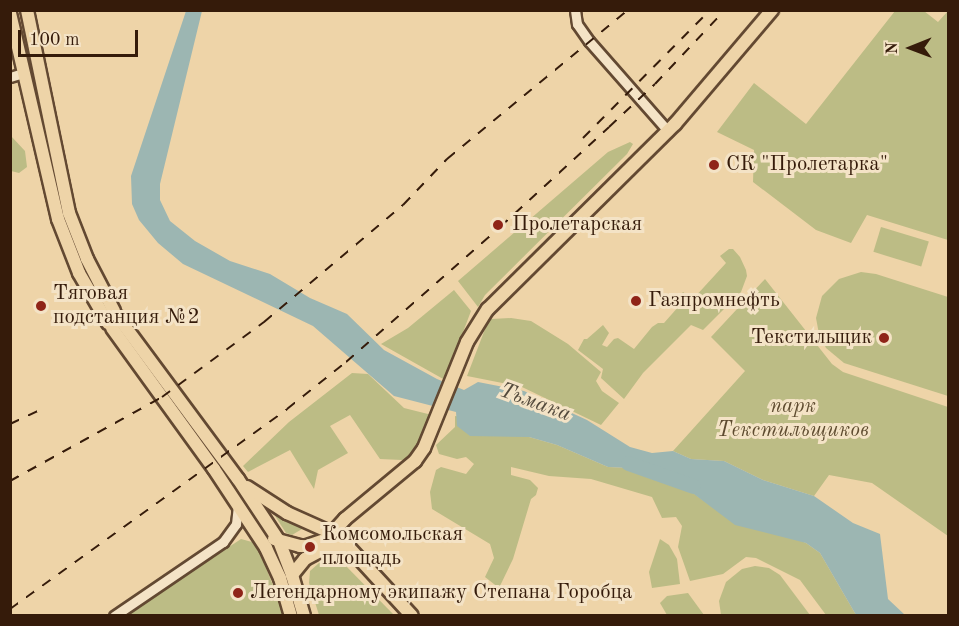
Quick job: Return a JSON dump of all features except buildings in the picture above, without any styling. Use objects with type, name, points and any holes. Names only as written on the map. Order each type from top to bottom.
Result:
[{"type":"main road","points":[[27,10],[69,213],[113,320]]},
{"type":"main road","points":[[307,546],[319,544],[333,534],[345,519],[415,461],[434,426],[467,342],[494,302],[668,131],[772,10]]},
{"type":"main road","points":[[10,13],[16,75],[63,235],[83,281],[199,438],[277,571],[291,615]]},
{"type":"main road","points":[[16,75],[32,73],[40,80]]},
{"type":"main road","points":[[199,438],[238,479],[267,501],[333,534],[349,547],[412,615]]},
{"type":"main road","points":[[238,479],[279,541],[304,615]]},
{"type":"main road","points":[[304,521],[323,523],[345,519]]},
{"type":"main road","points":[[345,519],[345,536],[349,547]]},
{"type":"main road","points":[[252,526],[279,541],[307,546],[349,547]]},
{"type":"main road","points":[[292,574],[301,562],[307,546]]},
{"type":"main road","points":[[301,562],[331,547]]},
{"type":"street","points":[[575,10],[576,22],[589,41],[668,131]]},
{"type":"street","points":[[114,615],[224,542],[236,524],[238,505]]},
{"type":"green space","points":[[895,11],[924,11],[938,22],[948,11],[948,240],[867,215],[851,243],[816,230],[753,182],[754,150],[717,132],[754,83],[806,124]]},
{"type":"green space","points":[[11,136],[25,151],[27,167],[19,173],[11,171]]},
{"type":"green space","points":[[630,142],[633,144],[627,154],[485,295],[478,307],[458,281],[608,152]]},
{"type":"green space","points":[[881,227],[929,242],[921,266],[873,252]]},
{"type":"green space","points":[[729,249],[733,249],[740,257],[746,270],[747,276],[741,292],[703,330],[691,325],[643,373],[624,399],[601,378],[603,369],[578,350],[584,339],[603,325],[609,333],[602,345],[607,347],[618,338],[634,349],[652,327],[658,323],[664,323],[679,306],[677,299],[683,292],[693,299],[726,263],[720,256]]},
{"type":"green space","name":"Текстильщик","points":[[861,272],[876,274],[948,297],[948,396],[844,363],[826,348],[819,334],[816,318],[822,296],[839,279]]},
{"type":"green space","name":"парк Текстильщиков","points":[[765,279],[832,364],[843,372],[948,407],[948,536],[872,483],[829,475],[814,496],[763,480],[724,461],[691,459],[673,451],[745,371],[711,337]]},
{"type":"green space","points":[[454,290],[471,311],[445,380],[381,344],[408,328]]},
{"type":"green space","points":[[511,318],[531,321],[568,344],[601,372],[596,381],[602,391],[619,403],[601,425],[522,387],[467,376],[487,324],[491,319]]},
{"type":"green space","points":[[352,373],[368,374],[404,408],[432,415],[414,457],[402,460],[380,459],[350,415],[330,426],[348,453],[318,470],[314,489],[290,450],[248,472],[243,466],[289,422]]},
{"type":"green space","points":[[455,416],[518,427],[529,437],[557,445],[608,467],[647,469],[674,479],[704,501],[806,543],[820,553],[856,615],[826,615],[800,580],[756,558],[746,557],[723,574],[690,581],[678,547],[682,526],[676,517],[662,518],[652,497],[591,479],[549,476],[511,467],[511,475],[530,480],[538,488],[536,495],[531,499],[513,559],[499,588],[485,577],[494,558],[490,544],[432,509],[430,492],[436,470],[441,467],[466,474],[474,464],[466,457],[457,459],[439,454],[436,445],[455,427]]},
{"type":"green space","points":[[270,508],[301,526],[302,529],[292,535],[286,533]]},
{"type":"green space","points":[[241,539],[252,542],[260,553],[285,615],[125,616]]},
{"type":"green space","points":[[660,539],[669,545],[677,559],[680,584],[652,588],[649,572]]},
{"type":"green space","points":[[333,559],[344,564],[394,615],[319,615],[309,583],[310,571],[319,563]]},
{"type":"green space","points":[[755,566],[769,568],[780,575],[810,615],[721,615],[719,601],[726,582],[742,569]]},
{"type":"green space","points":[[688,593],[704,615],[667,615],[660,603],[667,596]]},
{"type":"water","points":[[186,11],[202,11],[160,184],[160,200],[170,221],[195,241],[230,261],[270,274],[310,298],[347,314],[384,350],[437,379],[464,390],[478,382],[524,391],[587,420],[630,447],[652,453],[673,451],[691,459],[724,461],[763,480],[814,496],[853,523],[880,534],[888,599],[905,615],[856,615],[820,553],[806,543],[735,525],[674,479],[647,469],[608,467],[557,445],[529,437],[470,436],[457,426],[456,412],[394,396],[313,326],[183,264],[158,243],[139,220],[132,204],[131,176]]},
{"type":"waterway","name":"Тьмака","points":[[628,463],[693,486]]},
{"type":"railway","points":[[10,481],[162,397],[264,322],[403,205],[447,159],[628,10]]},
{"type":"railway","points":[[583,138],[710,10]]},
{"type":"railway","points":[[10,609],[287,409],[346,362],[500,227],[609,127],[655,84],[725,10]]},
{"type":"railway","points":[[10,424],[45,408]]},
{"type":"place","name":"СК \"Пролетарка\"","points":[[714,165]]},
{"type":"place","name":"Пролетарская","points":[[498,225]]},
{"type":"place","name":"Газпромнефть","points":[[636,301]]},
{"type":"place","name":"Тяговая подстанция №2","points":[[41,306]]},
{"type":"place","name":"Текстильщик","points":[[884,338]]},
{"type":"place","name":"Комсомольская площадь","points":[[310,547]]},
{"type":"place","name":"Легендарному экипажу Степана Горобца","points":[[238,593]]}]
